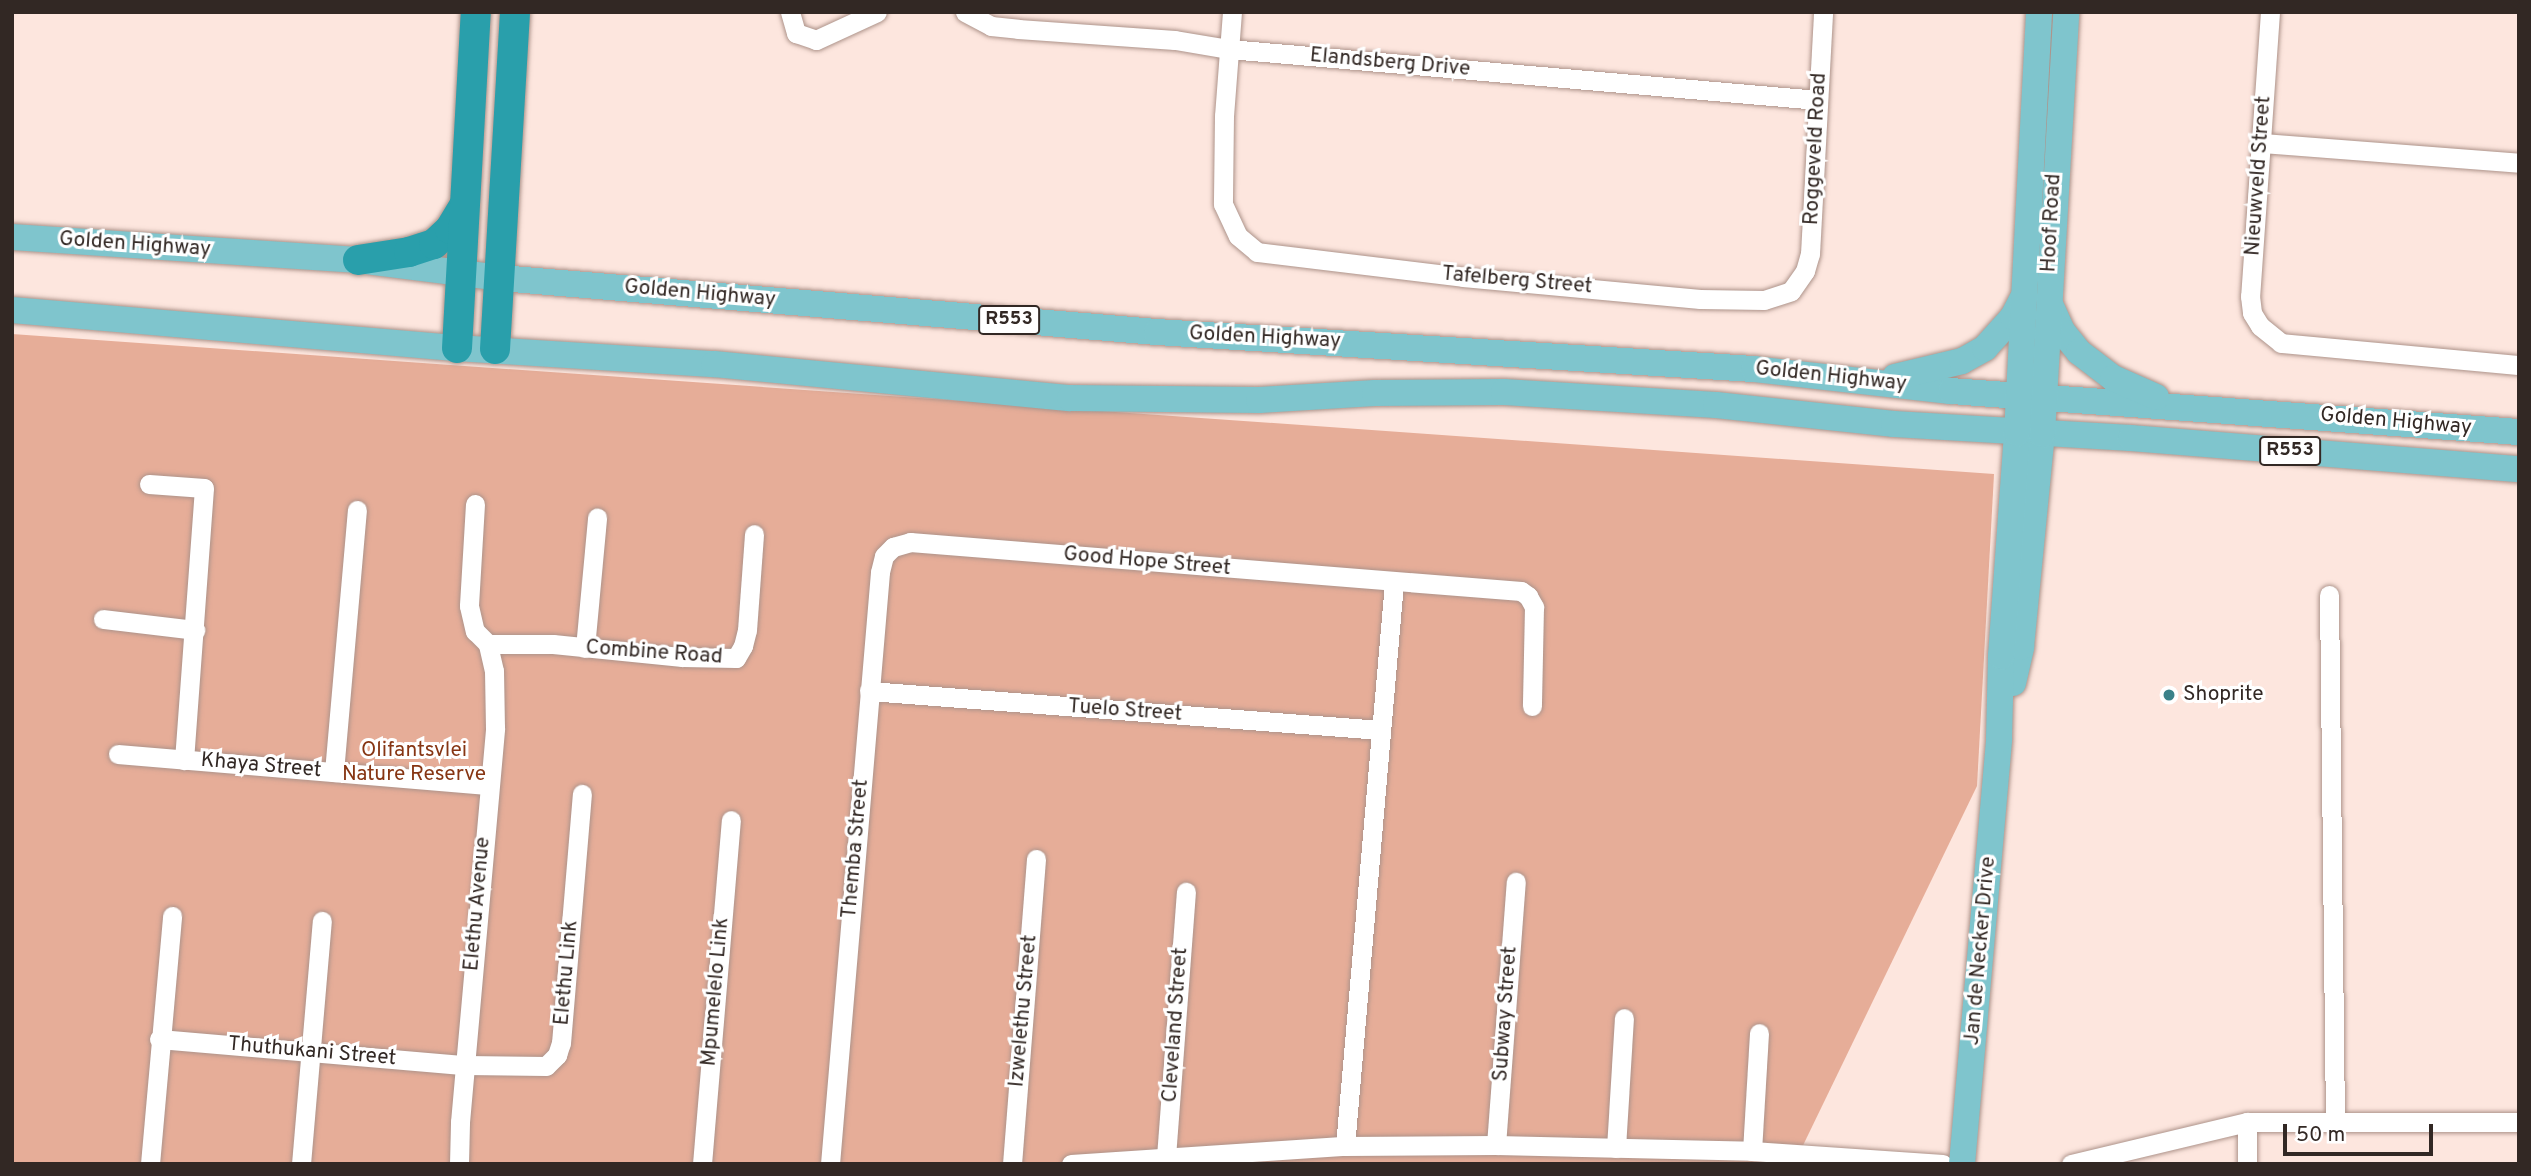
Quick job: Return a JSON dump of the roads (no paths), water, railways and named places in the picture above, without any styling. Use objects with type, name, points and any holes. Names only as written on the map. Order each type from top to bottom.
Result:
[{"type":"highway","points":[[457,348],[476,12]]},
{"type":"highway","points":[[495,349],[514,12]]},
{"type":"highway","points":[[358,260],[409,253],[434,244],[450,229],[466,202]]},
{"type":"main road","name":"Hoof Road","points":[[2030,433],[2036,298],[2039,12]]},
{"type":"main road","name":"Hoof Road","points":[[2036,298],[2066,12]]},
{"type":"main road","name":"Golden Highway","points":[[12,237],[358,260],[500,278],[1157,332],[1754,369],[2032,397],[2178,405],[2519,432]]},
{"type":"main road","points":[[1876,381],[1951,364],[1985,348],[2013,317],[2036,298],[2068,340],[2097,367],[2135,389],[2178,405]]},
{"type":"main road","name":"Golden Highway","points":[[12,310],[457,348],[714,364],[1070,398],[1259,400],[1375,393],[1504,392],[1716,405],[2030,433],[2519,469]]},
{"type":"main road","name":"Jan de Necker Drive","points":[[1962,1164],[1999,739],[2021,647],[2030,433]]},
{"type":"street","points":[[790,12],[796,33],[816,40],[877,12]]},
{"type":"street","name":"Elandsberg Drive","points":[[965,12],[991,26],[1175,40],[1229,49],[1818,100]]},
{"type":"street","points":[[1229,49],[1231,12]]},
{"type":"street","name":"Roggeveld Road","points":[[1798,284],[1810,254],[1823,12]]},
{"type":"street","name":"Nieuwveld Street","points":[[2270,12],[2250,296],[2252,313],[2268,334],[2281,344],[2519,365]]},
{"type":"street","name":"Tafelberg Street","points":[[1229,49],[1224,116],[1223,204],[1238,236],[1263,254],[1463,277],[1700,299],[1764,300],[1784,296],[1798,284]]},
{"type":"street","points":[[2262,143],[2519,163]]},
{"type":"street","points":[[149,484],[204,488],[184,760]]},
{"type":"street","points":[[475,504],[469,606],[475,631],[488,644]]},
{"type":"street","points":[[334,772],[356,510]]},
{"type":"street","points":[[585,648],[597,518]]},
{"type":"street","name":"Combine Road","points":[[488,644],[553,644],[716,659],[736,658],[747,630],[754,534]]},
{"type":"street","name":"Good Hope Street","points":[[900,543],[1518,591],[1528,596],[1534,607],[1532,706]]},
{"type":"street","name":"Themba Street","points":[[830,1164],[881,565],[887,553],[900,543]]},
{"type":"street","points":[[1345,1146],[1394,583]]},
{"type":"street","points":[[2329,595],[2335,1122]]},
{"type":"street","points":[[103,619],[195,630]]},
{"type":"street","name":"Elethu Avenue","points":[[459,1164],[495,705],[488,644]]},
{"type":"street","name":"Tuelo Street","points":[[869,691],[1381,730]]},
{"type":"street","name":"Khaya Street","points":[[118,754],[487,785]]},
{"type":"street","name":"Elethu Link","points":[[465,1065],[543,1067],[560,1050],[582,794]]},
{"type":"street","name":"Mpumelelo Link","points":[[702,1164],[731,820]]},
{"type":"street","name":"Izwelethu Street","points":[[1012,1164],[1036,859]]},
{"type":"street","name":"Subway Street","points":[[1496,1145],[1516,882]]},
{"type":"street","name":"Cleveland Street","points":[[1166,1157],[1186,892]]},
{"type":"street","points":[[150,1164],[172,916]]},
{"type":"street","points":[[301,1164],[322,921]]},
{"type":"street","points":[[1616,1148],[1624,1018]]},
{"type":"street","points":[[1752,1152],[1759,1033]]},
{"type":"street","name":"Thuthukani Street","points":[[159,1039],[465,1065]]},
{"type":"street","points":[[2247,1122],[2247,1164]]},
{"type":"street","points":[[2071,1164],[2247,1122],[2519,1122]]},
{"type":"street","points":[[1071,1164],[1166,1157],[1247,1159],[1345,1146],[1496,1145],[1616,1148],[1724,1158],[1752,1152],[1943,1164]]},
{"type":"place","name":"Shoprite","points":[[2169,695]]},
{"type":"park label","name":"Olifantsvlei Nature Reserve","points":[[414,763]]}]
